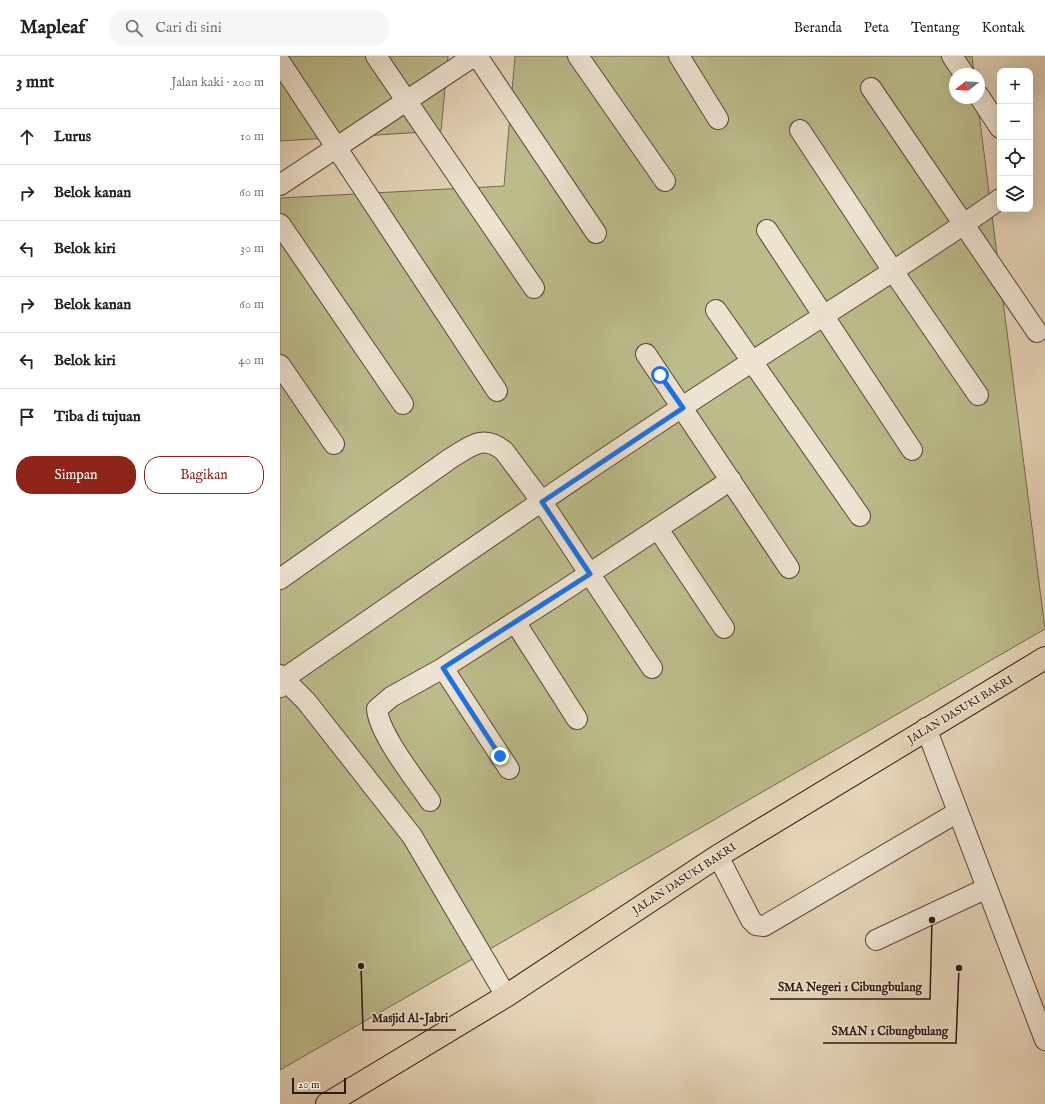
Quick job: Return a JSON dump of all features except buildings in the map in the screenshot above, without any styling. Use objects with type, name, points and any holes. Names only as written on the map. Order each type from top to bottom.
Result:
[{"type":"main road","name":"JALAN DASUKI BAKRI","points":[[327,1104],[506,996],[718,856],[926,728],[1045,658]]},
{"type":"street","points":[[376,56],[405,102],[534,288]]},
{"type":"street","points":[[280,185],[476,56],[596,233]]},
{"type":"street","points":[[578,56],[665,181]]},
{"type":"street","points":[[679,56],[718,119]]},
{"type":"street","points":[[952,56],[960,68]]},
{"type":"street","points":[[280,62],[497,391]]},
{"type":"street","points":[[871,88],[965,224],[1037,332]]},
{"type":"street","points":[[984,104],[997,123]]},
{"type":"street","points":[[800,130],[893,271],[978,395]]},
{"type":"street","points":[[506,996],[412,836],[306,701],[282,681],[542,502],[752,361],[893,271],[997,201]]},
{"type":"street","points":[[280,224],[403,404]]},
{"type":"street","points":[[767,230],[912,450]]},
{"type":"street","points":[[716,310],[860,516]]},
{"type":"street","points":[[646,354],[789,568]]},
{"type":"street","points":[[280,365],[334,444]]},
{"type":"street","points":[[280,579],[451,458],[475,443],[486,442],[497,445],[504,451],[542,502],[652,668]]},
{"type":"street","points":[[430,801],[403,763],[381,725],[378,718],[377,709],[391,697],[443,668],[590,574],[731,480]]},
{"type":"street","points":[[658,529],[724,628]]},
{"type":"street","points":[[515,622],[577,719]]},
{"type":"street","points":[[443,668],[509,769]]},
{"type":"street","points":[[926,728],[1045,1040]]},
{"type":"street","points":[[718,856],[751,920],[756,925],[764,926],[958,812]]},
{"type":"street","points":[[876,940],[987,888]]},
{"type":"shaded area","points":[[280,56],[448,56],[441,131],[280,141]]},
{"type":"shaded area","points":[[515,56],[972,56],[973,68],[949,68],[949,104],[978,104],[1045,629],[280,1070],[280,198],[504,186]]},
{"type":"place","name":"SMA Negeri 1 Cibungbulang","points":[[932,920]]},
{"type":"place","name":"Masjid Al-Jabri","points":[[361,966]]},
{"type":"place","name":"SMAN 1 Cibungbulang","points":[[959,968]]},
{"type":"route","points":[[500,756],[443,668],[590,574],[542,502],[683,408],[660,375]]}]
